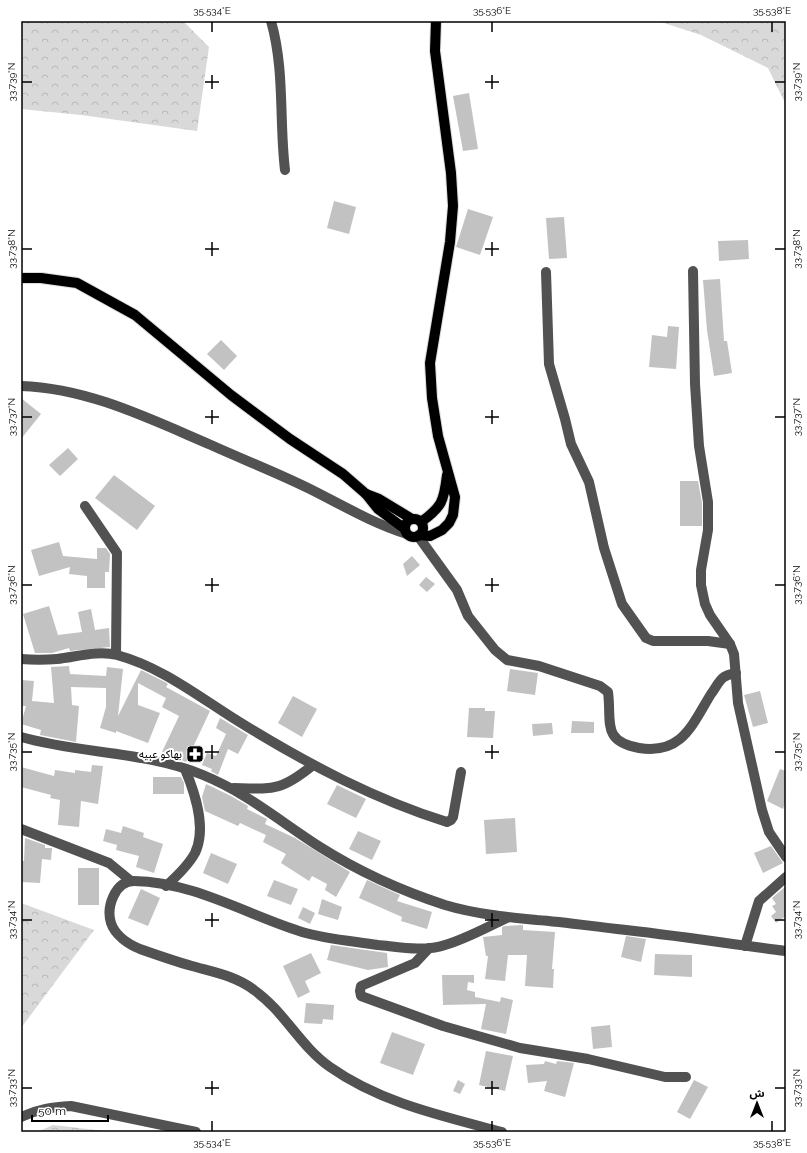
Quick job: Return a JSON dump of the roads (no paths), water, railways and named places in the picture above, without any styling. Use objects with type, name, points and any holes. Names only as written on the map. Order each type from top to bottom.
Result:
[{"type":"main road","points":[[21,278],[40,278],[77,283],[135,314],[231,394],[285,435],[343,474],[366,494],[378,509],[406,531],[410,536],[430,536],[437,533],[452,519],[454,498],[438,436],[432,398],[430,363],[450,242],[453,206],[435,51],[436,21]]},
{"type":"main road","points":[[406,531],[405,525],[435,513],[441,505],[444,497],[447,473]]},
{"type":"main road","points":[[366,494],[416,520],[423,526],[418,536]]},
{"type":"street","points":[[271,21],[280,75],[283,114],[281,138],[285,170]]},
{"type":"street","points":[[693,271],[695,384],[699,446],[708,502],[708,530],[701,570],[701,584],[705,604],[730,644],[734,654],[738,703],[762,810],[769,832],[786,857]]},
{"type":"street","points":[[546,272],[549,364],[566,418],[571,444],[589,482],[604,548],[622,604],[646,638],[653,641],[708,641],[730,644]]},
{"type":"street","points":[[21,386],[58,390],[95,398],[130,410],[302,486],[376,522],[406,531]]},
{"type":"street","points":[[86,506],[117,553],[119,562],[116,654]]},
{"type":"street","points":[[418,536],[457,590],[468,616],[495,650],[507,660],[539,666],[600,686],[608,692],[610,731],[615,739],[622,744],[647,749],[664,748],[673,745],[691,726],[723,677],[736,673]]},
{"type":"street","points":[[21,659],[42,660],[94,654],[116,654],[171,678],[245,726],[313,765],[359,788],[412,811],[447,822],[453,817],[461,772]]},
{"type":"street","points":[[21,737],[64,747],[144,759],[185,769],[232,788],[255,802],[321,848],[375,876],[406,890],[446,905],[507,918],[632,930],[786,951]]},
{"type":"street","points":[[232,788],[269,788],[282,786],[294,780],[313,765]]},
{"type":"street","points":[[166,886],[194,853],[199,835],[196,799],[185,769]]},
{"type":"street","points":[[21,829],[109,863],[131,881],[166,886],[216,899],[303,932],[333,939],[397,947],[429,948],[444,946],[507,918]]},
{"type":"street","points":[[745,946],[759,901],[786,877]]},
{"type":"street","points":[[131,881],[118,888],[114,893],[110,910],[111,923],[119,936],[132,946],[225,975],[253,988],[270,1004],[307,1046],[330,1067],[396,1102],[502,1132]]},
{"type":"street","points":[[429,948],[415,963],[362,986],[360,991],[362,996],[443,1026],[520,1048],[588,1059],[665,1076],[686,1077]]},
{"type":"street","points":[[21,1117],[34,1111],[53,1107],[72,1106],[196,1132]]},
{"type":"place","name":"بهاكو عبيه","points":[[195,754]]}]
